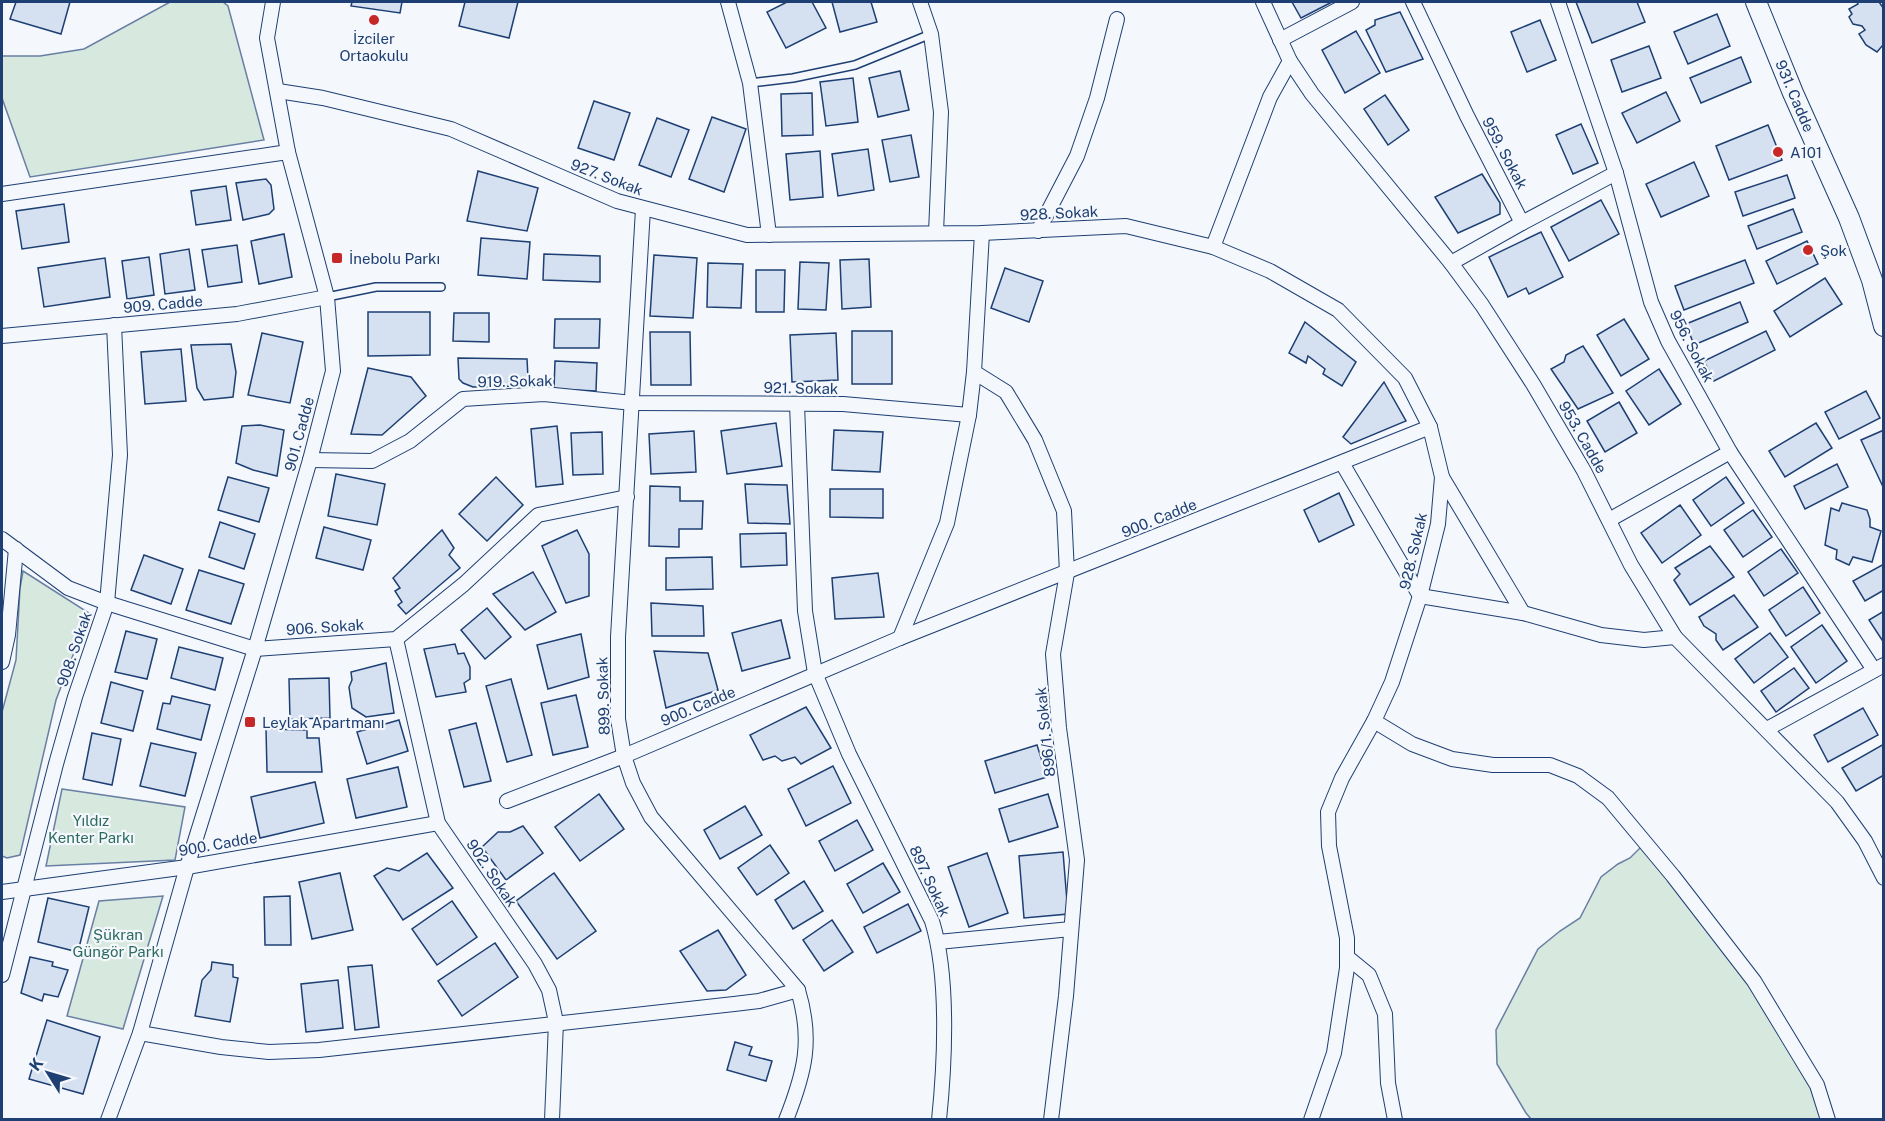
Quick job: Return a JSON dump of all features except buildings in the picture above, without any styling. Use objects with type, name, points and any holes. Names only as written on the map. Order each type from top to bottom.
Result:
[{"type":"main road","name":"931. Cadde","points":[[1756,2],[1792,93],[1849,218],[1872,280],[1884,326]]},
{"type":"street","name":"901. Cadde","points":[[108,1119],[140,1033],[187,867],[255,649],[333,371],[327,297],[288,152],[267,38],[273,2]]},
{"type":"street","points":[[728,2],[750,83],[768,235]]},
{"type":"street","points":[[920,2],[931,34],[941,112],[936,233]]},
{"type":"street","name":"953. Cadde","points":[[1263,2],[1290,61],[1312,94],[1451,263],[1482,305],[1533,384],[1584,471],[1631,565],[1676,637],[1838,802],[1865,841],[1884,878]]},
{"type":"street","points":[[1280,40],[1352,2]]},
{"type":"street","name":"959. Sokak","points":[[1413,2],[1467,116],[1522,223]]},
{"type":"street","name":"956. Sokak","points":[[1558,2],[1616,173],[1651,302],[1668,341],[1730,452],[1879,667]]},
{"type":"street","points":[[1038,231],[1077,156],[1097,98],[1117,19]]},
{"type":"street","points":[[1213,247],[1270,97],[1290,61]]},
{"type":"street","name":"927. Sokak","points":[[278,91],[323,98],[451,129],[617,201],[747,235],[936,233]]},
{"type":"street","points":[[2,194],[288,152]]},
{"type":"street","points":[[1451,263],[1616,173]]},
{"type":"street","name":"899. Sokak","points":[[643,208],[618,637],[618,718],[624,756],[633,783],[651,817],[798,990],[807,1040],[801,1082],[786,1119]]},
{"type":"street","name":"928. Sokak","points":[[936,233],[1126,226],[1213,247],[1270,271],[1338,310],[1405,378],[1430,428],[1442,477],[1438,524],[1419,596],[1392,682],[1374,721],[1342,778],[1328,812],[1329,846],[1347,938],[1347,957],[1334,1053],[1311,1119]]},
{"type":"street","points":[[900,639],[946,523],[969,415],[974,372],[982,233]]},
{"type":"street","name":"909. Cadde","points":[[2,335],[237,314],[327,297]]},
{"type":"street","name":"908. Sokak","points":[[2,975],[23,887],[75,697],[107,603],[120,454],[114,325]]},
{"type":"street","name":"896/1. Sokak","points":[[974,372],[1006,392],[1035,441],[1064,511],[1067,573],[1053,654],[1059,728],[1077,860],[1066,996],[1051,1119]]},
{"type":"street","name":"919. Sokak","points":[[310,459],[372,460],[410,441],[463,399],[544,394],[633,403]]},
{"type":"street","name":"921. Sokak","points":[[633,403],[843,404],[969,415]]},
{"type":"street","name":"897. Sokak","points":[[797,404],[805,611],[815,673],[849,754],[932,921],[938,942],[942,1001],[943,1077],[939,1119]]},
{"type":"street","name":"900. Cadde","points":[[507,801],[624,756],[815,673],[1430,428]]},
{"type":"street","points":[[1609,520],[1730,452]]},
{"type":"street","points":[[1342,463],[1419,596],[1523,614],[1601,635],[1644,640],[1676,637]]},
{"type":"street","points":[[1442,477],[1523,614]]},
{"type":"street","points":[[396,639],[464,584],[538,515],[627,497]]},
{"type":"street","name":"906. Sokak","points":[[2,539],[68,588],[107,603],[255,649],[396,639]]},
{"type":"street","points":[[2,662],[8,635],[16,549]]},
{"type":"street","name":"902. Sokak","points":[[396,639],[438,823],[535,964],[549,990],[556,1022],[552,1119]]},
{"type":"street","points":[[1767,729],[1879,667]]},
{"type":"street","points":[[1374,721],[1412,744],[1452,759],[1493,765],[1550,765],[1578,776],[1608,798],[1673,876],[1755,981],[1817,1085],[1828,1119]]},
{"type":"street","name":"900. Cadde","points":[[2,892],[23,887],[187,867],[438,823]]},
{"type":"street","points":[[938,942],[1071,929]]},
{"type":"street","points":[[1347,957],[1369,975],[1385,1014],[1388,1083],[1395,1119]]},
{"type":"street","points":[[140,1033],[221,1047],[269,1052],[330,1049],[556,1022],[734,1004],[798,990]]},
{"type":"lane","points":[[750,83],[793,78],[855,65],[931,34]]},
{"type":"lane","points":[[327,297],[376,287],[441,287]]},
{"type":"green space","points":[[170,2],[223,2],[228,6],[264,140],[30,177],[2,98],[2,56],[40,56],[84,49]]},
{"type":"green space","points":[[23,571],[89,613],[56,700],[20,855],[7,858],[2,856],[2,712],[16,660]]},
{"type":"green space","name":"Yıldız Kenter Parkı","points":[[62,789],[185,807],[175,860],[46,866]]},
{"type":"green space","points":[[1645,843],[1755,981],[1828,1119],[1531,1119],[1526,1113],[1497,1064],[1496,1030],[1538,949],[1580,918],[1601,877],[1630,858]]},
{"type":"green space","name":"Şükran Güngör Parkı","points":[[163,896],[123,1029],[67,1016],[99,901]]},
{"type":"place","name":"İzciler Ortaokulu","points":[[374,20]]},
{"type":"place","name":"A101","points":[[1778,152]]},
{"type":"place","name":"Şok","points":[[1808,250]]},
{"type":"place","name":"İnebolu Parkı","points":[[337,258]]},
{"type":"place","name":"Leylak Apartmanı","points":[[250,722]]}]
